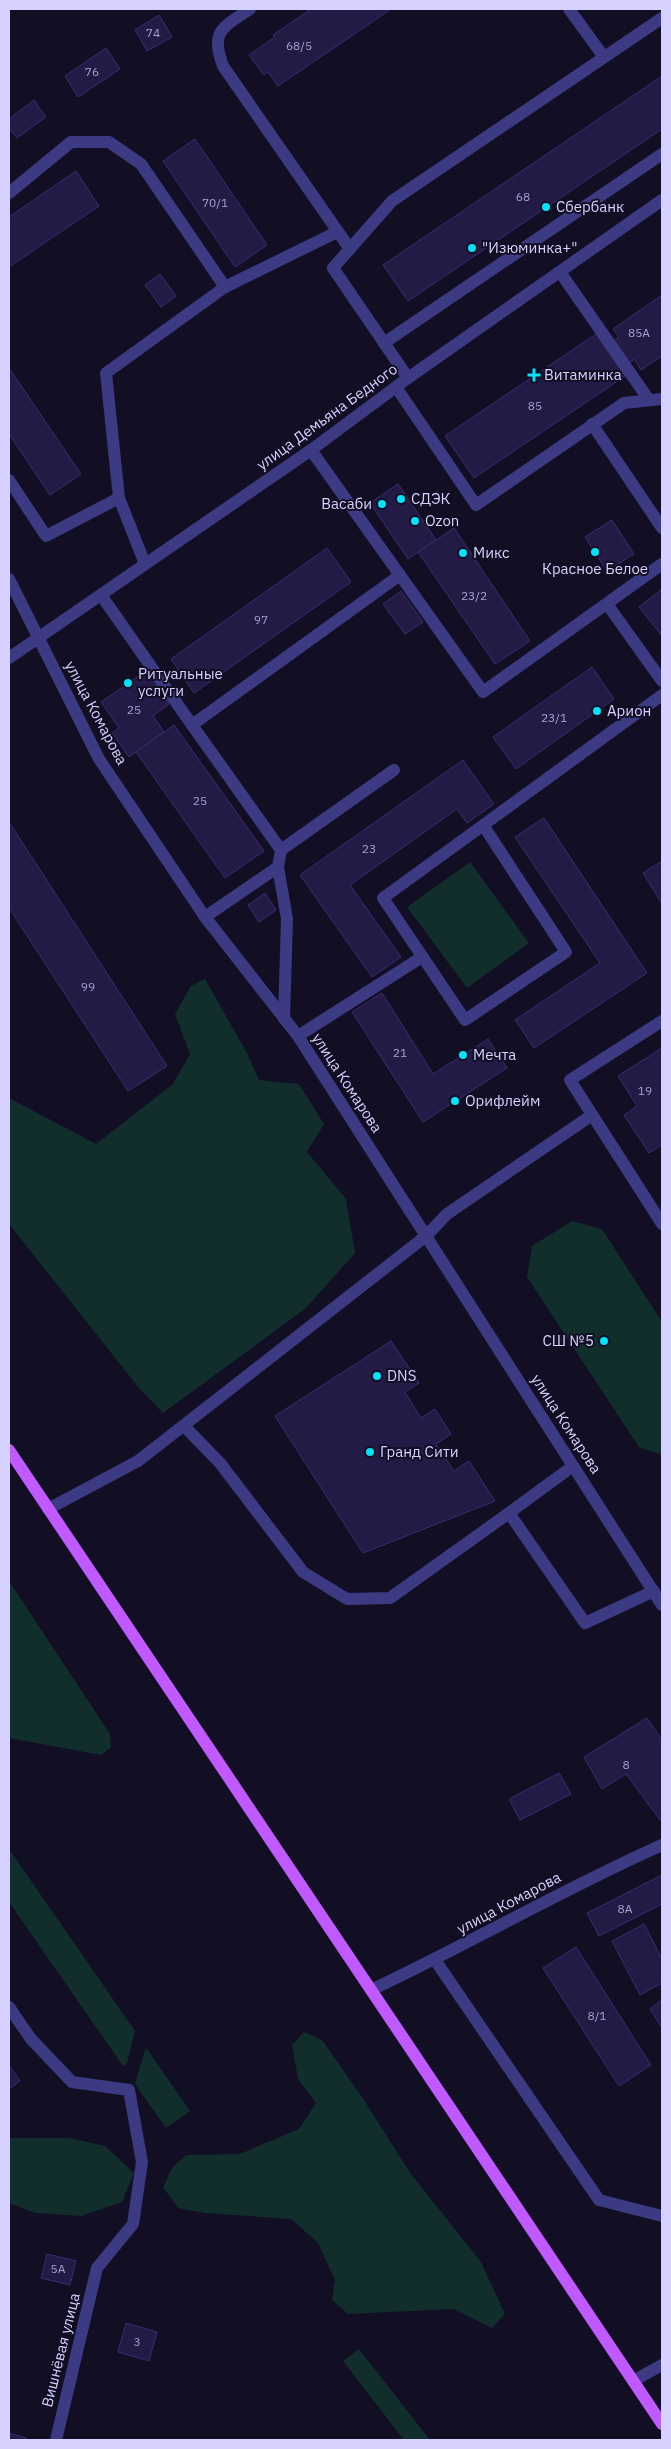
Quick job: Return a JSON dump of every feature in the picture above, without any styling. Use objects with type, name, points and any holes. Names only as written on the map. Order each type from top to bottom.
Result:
[{"type":"main road","points":[[9,1450],[662,2424]]},
{"type":"street","points":[[250,9],[223,27],[219,36],[217,50],[224,66],[350,249]]},
{"type":"street","points":[[569,9],[604,57]]},
{"type":"street","points":[[408,378],[333,268],[392,201],[662,18]]},
{"type":"street","points":[[9,192],[71,142],[109,142],[142,164],[225,287]]},
{"type":"street","points":[[384,343],[662,154]]},
{"type":"street","name":"улица Демьяна Бедного","points":[[9,658],[311,450],[408,378],[662,200]]},
{"type":"street","points":[[145,564],[119,498],[106,373],[225,287],[337,232]]},
{"type":"street","points":[[560,272],[649,400]]},
{"type":"street","points":[[396,387],[476,505],[624,402],[662,399]]},
{"type":"street","points":[[592,424],[662,528]]},
{"type":"street","points":[[311,450],[483,692],[662,564]]},
{"type":"street","points":[[9,480],[46,536],[119,498]]},
{"type":"street","points":[[192,725],[400,575]]},
{"type":"street","name":"улица Комарова","points":[[9,579],[99,758],[205,917],[298,1036],[659,1598]]},
{"type":"street","points":[[101,595],[281,850]]},
{"type":"street","points":[[607,604],[662,681]]},
{"type":"street","points":[[483,825],[566,952],[465,1020],[383,898],[483,825],[662,695]]},
{"type":"street","points":[[284,1019],[288,919],[278,867],[281,850],[394,770]]},
{"type":"street","points":[[205,917],[278,867]]},
{"type":"street","points":[[298,1036],[422,957]]},
{"type":"street","points":[[662,1021],[570,1080],[662,1224]]},
{"type":"street","points":[[48,1509],[138,1461],[426,1236],[447,1214],[592,1115]]},
{"type":"street","points":[[184,1426],[220,1463],[288,1555],[303,1572],[347,1599],[390,1598],[573,1466]]},
{"type":"street","points":[[509,1513],[585,1623],[659,1598]]},
{"type":"street","name":"улица Комарова","points":[[371,1990],[435,1960],[601,1872],[662,1845]]},
{"type":"street","points":[[435,1960],[599,2200],[662,2216]]},
{"type":"street","name":"Вишнёвая улица","points":[[9,2007],[31,2039],[72,2082],[129,2090],[142,2162],[133,2224],[97,2268],[56,2440]]},
{"type":"street","points":[[633,2382],[662,2365]]},
{"type":"green space","points":[[470,862],[529,943],[467,988],[407,907]]},
{"type":"green space","points":[[205,979],[247,1053],[259,1080],[299,1084],[324,1124],[307,1152],[346,1199],[355,1253],[305,1309],[163,1413],[139,1388],[9,1224],[9,1098],[96,1144],[173,1084],[190,1054],[175,1014],[191,986]]},
{"type":"green space","points":[[572,1221],[602,1229],[662,1322],[662,1455],[639,1447],[527,1277],[532,1246]]},
{"type":"green space","points":[[9,1581],[110,1734],[111,1747],[101,1755],[9,1738]]},
{"type":"green space","points":[[9,1849],[135,2031],[127,2063],[123,2066],[9,1902]]},
{"type":"green space","points":[[304,2032],[322,2040],[362,2097],[411,2174],[481,2262],[505,2314],[492,2328],[453,2309],[348,2314],[332,2300],[335,2280],[318,2243],[291,2219],[205,2213],[178,2208],[163,2187],[172,2168],[186,2155],[240,2154],[299,2129],[316,2103],[298,2079],[292,2045]]},
{"type":"green space","points":[[147,2049],[190,2111],[166,2128],[135,2084],[145,2050]]},
{"type":"green space","points":[[9,2138],[70,2138],[105,2146],[134,2173],[122,2202],[81,2216],[35,2213],[9,2203]]},
{"type":"green space","points":[[359,2349],[430,2440],[404,2440],[343,2361]]},
{"type":"building","points":[[311,9],[391,9],[278,86],[268,72],[264,75],[249,55],[275,37],[273,35]]},
{"type":"building","points":[[159,15],[172,37],[147,51],[135,30]]},
{"type":"building","points":[[106,48],[120,69],[78,97],[65,76]]},
{"type":"building","points":[[662,76],[662,129],[408,301],[383,265]]},
{"type":"building","points":[[34,100],[46,117],[17,138],[9,128],[9,119]]},
{"type":"building","points":[[195,139],[267,245],[235,267],[163,161]]},
{"type":"building","points":[[76,171],[99,206],[9,267],[9,217]]},
{"type":"building","points":[[160,274],[176,296],[161,307],[145,285]]},
{"type":"building","points":[[662,295],[662,356],[641,370],[634,359],[629,364],[613,341],[619,337],[613,329]]},
{"type":"building","points":[[596,334],[625,376],[474,478],[445,436]]},
{"type":"building","points":[[9,368],[81,474],[50,495],[9,434]]},
{"type":"building","points":[[398,484],[436,540],[408,559],[370,503]]},
{"type":"building","points":[[612,520],[634,554],[607,571],[585,537]]},
{"type":"building","points":[[454,528],[530,641],[495,664],[418,552]]},
{"type":"building","points":[[327,548],[351,582],[194,693],[171,659]]},
{"type":"building","points":[[662,589],[662,636],[639,607]]},
{"type":"building","points":[[401,591],[423,622],[405,634],[383,604]]},
{"type":"building","points":[[592,667],[614,699],[516,769],[493,737]]},
{"type":"building","points":[[146,671],[169,704],[153,716],[164,732],[129,757],[112,733],[119,728],[101,702]]},
{"type":"building","points":[[174,725],[264,851],[225,878],[136,752]]},
{"type":"building","points":[[463,760],[494,804],[467,823],[457,809],[350,885],[401,957],[372,977],[300,875]]},
{"type":"building","points":[[544,818],[647,973],[534,1048],[515,1020],[600,963],[515,837]]},
{"type":"building","points":[[9,822],[167,1066],[128,1091],[9,908]]},
{"type":"building","points":[[662,861],[662,904],[643,873]]},
{"type":"building","points":[[265,893],[276,910],[259,922],[248,905]]},
{"type":"building","points":[[382,993],[433,1074],[488,1039],[507,1068],[423,1122],[352,1012]]},
{"type":"building","points":[[662,1048],[662,1145],[649,1153],[624,1115],[637,1106],[618,1076]]},
{"type":"building","name":"Гранд Сити","points":[[391,1341],[419,1383],[405,1392],[421,1418],[435,1409],[451,1434],[436,1444],[454,1471],[469,1461],[495,1501],[363,1553],[275,1416]]},
{"type":"building","points":[[647,1718],[662,1740],[662,1819],[660,1820],[626,1774],[602,1789],[584,1757]]},
{"type":"building","points":[[559,1773],[571,1794],[520,1820],[509,1799]]},
{"type":"building","points":[[662,1875],[662,1904],[599,1936],[587,1913]]},
{"type":"building","points":[[644,1924],[662,1959],[662,1983],[640,1995],[612,1941]]},
{"type":"building","points":[[576,1947],[651,2065],[619,2086],[543,1968]]},
{"type":"building","points":[[662,2000],[662,2028],[650,2009]]},
{"type":"building","points":[[9,2065],[20,2081],[9,2089]]},
{"type":"building","points":[[47,2254],[76,2261],[70,2285],[41,2278]]},
{"type":"building","points":[[126,2323],[157,2332],[149,2361],[118,2352]]},
{"type":"building","points":[[9,2433],[26,2438],[25,2440],[9,2440]]},
{"type":"place","name":"Сбербанк","points":[[546,207]]},
{"type":"place","name":"\"Изюминка+\"","points":[[472,248]]},
{"type":"place","name":"Витаминка","points":[[534,375]]},
{"type":"place","name":"СДЭК","points":[[401,499]]},
{"type":"place","name":"Васаби","points":[[382,504]]},
{"type":"place","name":"Ozon","points":[[415,521]]},
{"type":"place","name":"Красное Белое","points":[[595,552]]},
{"type":"place","name":"Микс","points":[[463,553]]},
{"type":"place","name":"Ритуальные услуги","points":[[128,683]]},
{"type":"place","name":"Арион","points":[[597,711]]},
{"type":"place","name":"Мечта","points":[[463,1055]]},
{"type":"place","name":"Орифлейм","points":[[455,1101]]},
{"type":"place","name":"СШ №5","points":[[604,1341]]},
{"type":"place","name":"DNS","points":[[377,1376]]},
{"type":"place","name":"Гранд Сити","points":[[370,1452]]}]
